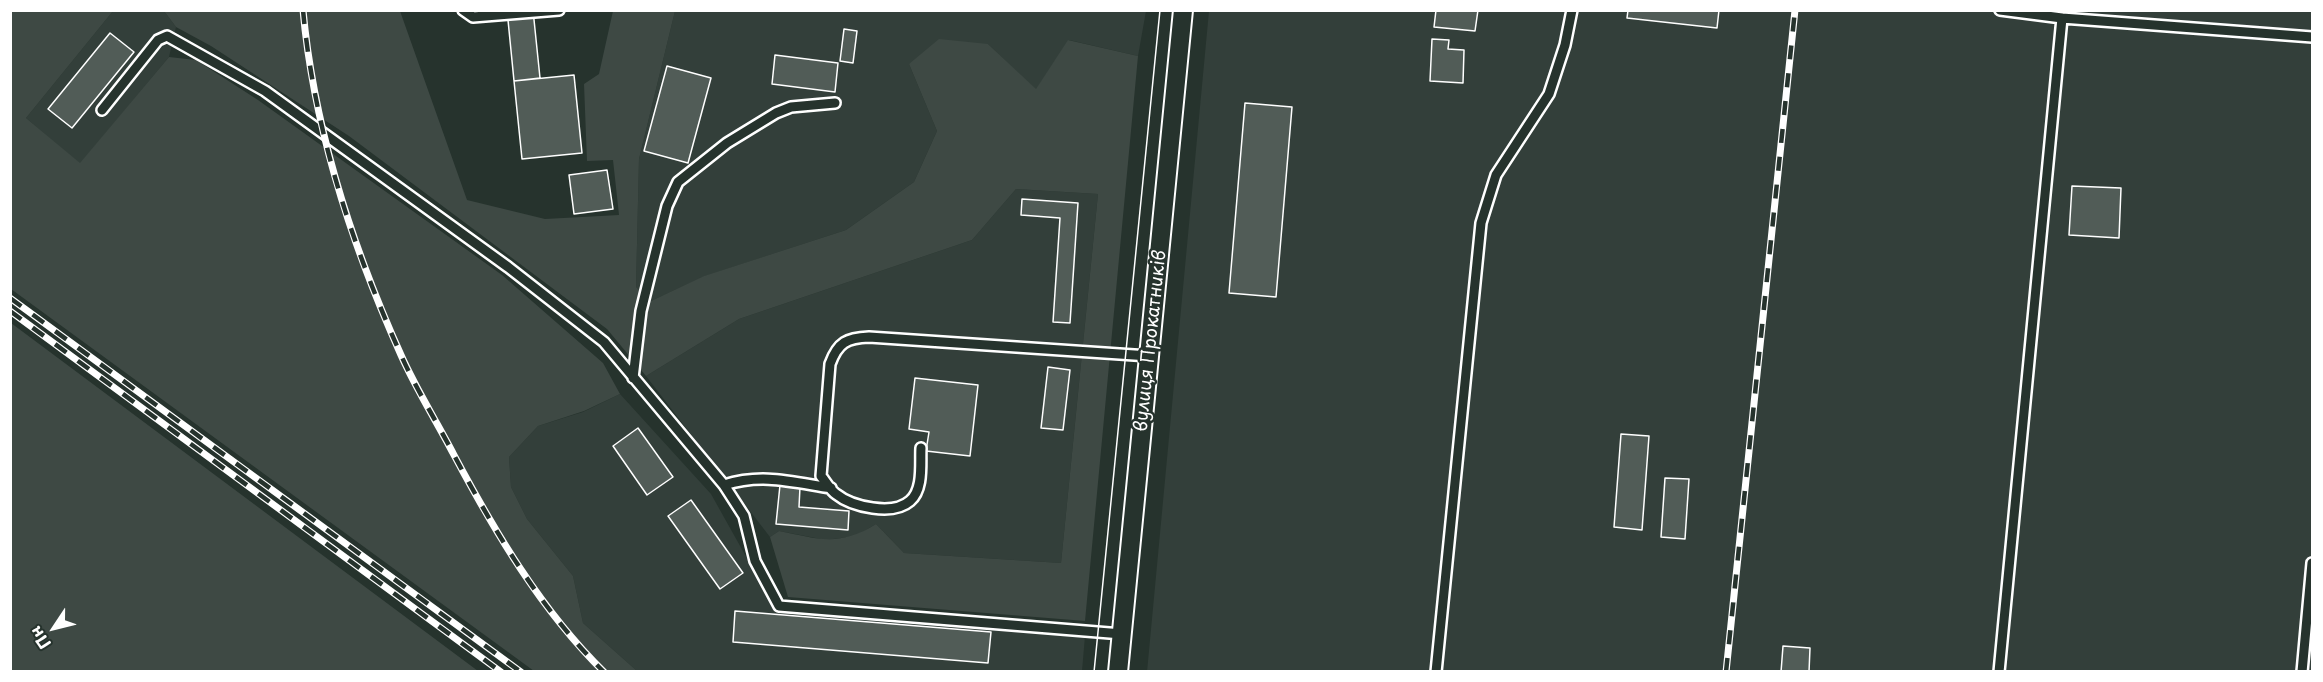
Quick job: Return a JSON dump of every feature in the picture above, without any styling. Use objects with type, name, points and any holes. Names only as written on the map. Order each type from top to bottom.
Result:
[{"type":"street","name":"вулиця Прокатників","points":[[1118,672],[1183,10]]},
{"type":"lane","points":[[463,10],[473,17],[559,10]]},
{"type":"lane","points":[[1436,672],[1481,223],[1496,175],[1549,94],[1565,45],[1572,10]]},
{"type":"lane","points":[[2000,10],[2062,18],[2313,37]]},
{"type":"lane","points":[[1999,672],[2062,18]]},
{"type":"lane","points":[[102,110],[158,40],[167,36],[265,92],[508,267],[604,342],[724,485],[744,516],[755,561],[779,606],[1122,634]]},
{"type":"lane","points":[[633,378],[641,311],[667,206],[678,182],[727,143],[776,113],[791,107],[835,103]]},
{"type":"lane","points":[[921,448],[919,484],[911,501],[897,507],[881,509],[865,506],[836,494],[821,476],[830,364],[835,349],[847,338],[869,337],[1149,356]]},
{"type":"lane","points":[[724,485],[755,477],[831,488]]},
{"type":"lane","points":[[2302,672],[2313,563]]},
{"type":"shaded area","points":[[11,10],[113,11],[26,118],[80,163],[169,57],[196,60],[258,100],[502,275],[603,363],[620,394],[584,411],[538,426],[509,457],[511,487],[527,519],[573,576],[583,623],[637,671],[534,671],[11,289]]},
{"type":"shaded area","points":[[113,11],[164,11],[176,27],[169,57],[80,164],[26,118]]},
{"type":"shaded area","points":[[164,11],[400,11],[467,200],[545,219],[619,215],[613,160],[587,161],[584,84],[599,74],[613,11],[675,11],[639,159],[636,287],[651,301],[704,276],[846,230],[914,182],[937,131],[909,64],[939,39],[988,44],[1036,89],[1068,40],[1138,56],[1085,621],[788,597],[770,537],[779,531],[818,538],[840,538],[851,536],[876,524],[904,553],[1061,563],[1098,194],[1016,189],[972,240],[739,319],[646,376],[607,329],[349,136],[211,46],[176,27]]},
{"type":"shaded area","points":[[675,11],[1146,11],[1138,56],[1069,40],[1036,90],[988,44],[909,64],[937,131],[914,182],[846,230],[705,276],[651,301],[636,287],[639,159]]},
{"type":"shaded area","points":[[1209,11],[2312,11],[2312,671],[1147,672]]},
{"type":"shaded area","points":[[1016,189],[1098,194],[1061,563],[904,553],[876,524],[856,536],[826,540],[779,531],[770,537],[646,376],[739,319],[972,240]]},
{"type":"shaded area","points":[[11,323],[478,671],[11,671]]},
{"type":"shaded area","points":[[620,394],[711,494],[777,612],[1085,636],[1082,671],[637,671],[583,623],[573,576],[527,519],[511,487],[509,457],[538,426],[583,412]]},
{"type":"building","points":[[507,10],[533,10],[540,78],[514,81]]},
{"type":"building","points":[[1436,10],[1478,10],[1475,31],[1434,27]]},
{"type":"building","points":[[1628,10],[1719,10],[1717,28],[1627,18]]},
{"type":"building","points":[[844,29],[857,31],[853,63],[840,61]]},
{"type":"building","points":[[110,33],[134,52],[72,128],[48,109]]},
{"type":"building","points":[[1432,39],[1449,40],[1448,49],[1464,50],[1463,83],[1430,81]]},
{"type":"building","points":[[775,55],[838,63],[835,92],[772,84]]},
{"type":"building","points":[[667,66],[711,78],[688,163],[644,151]]},
{"type":"building","points":[[574,75],[582,153],[522,159],[514,81]]},
{"type":"building","points":[[1245,103],[1292,107],[1276,297],[1229,293]]},
{"type":"building","points":[[607,170],[613,209],[574,214],[569,175]]},
{"type":"building","points":[[2072,186],[2121,188],[2119,238],[2069,235]]},
{"type":"building","points":[[1022,199],[1078,203],[1070,323],[1053,322],[1060,218],[1021,215]]},
{"type":"building","points":[[1048,367],[1070,370],[1063,430],[1041,428]]},
{"type":"building","points":[[915,378],[978,385],[970,456],[926,451],[929,432],[909,429]]},
{"type":"building","points":[[638,428],[673,477],[647,495],[613,446]]},
{"type":"building","points":[[1621,434],[1649,436],[1642,530],[1614,527]]},
{"type":"building","points":[[1665,478],[1689,479],[1685,539],[1661,537]]},
{"type":"building","points":[[780,485],[800,487],[799,507],[849,511],[848,530],[776,524]]},
{"type":"building","points":[[691,500],[743,573],[720,589],[668,516]]},
{"type":"building","points":[[735,611],[991,632],[988,663],[733,642]]},
{"type":"building","points":[[1783,646],[1810,648],[1809,672],[1781,672]]},
{"type":"tram line","points":[[1094,672],[1160,10]]},
{"type":"railway","points":[[303,10],[316,99],[338,187],[351,230],[401,355],[503,541],[560,623],[604,672]]},
{"type":"railway","points":[[1726,672],[1795,10]]},
{"type":"railway","points":[[10,298],[521,672]]},
{"type":"railway","points":[[10,311],[501,672]]}]
